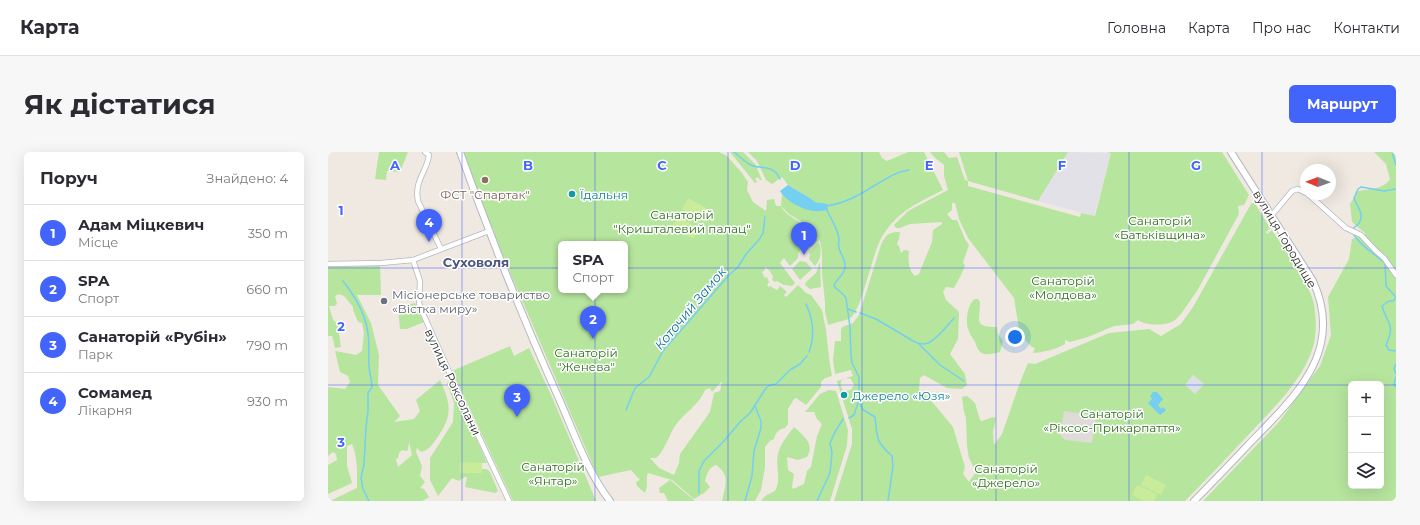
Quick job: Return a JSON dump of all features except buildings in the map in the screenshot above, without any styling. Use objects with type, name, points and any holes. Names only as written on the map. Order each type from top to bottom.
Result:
[{"type":"street","points":[[424,152],[428,156],[428,160],[420,176],[417,186],[417,196],[441,249]]},
{"type":"street","points":[[460,152],[489,231],[532,339],[593,476],[610,501]]},
{"type":"street","name":"вулиця Городище","points":[[1194,501],[1289,401],[1310,371],[1317,356],[1323,332],[1321,300],[1313,281],[1231,152]]},
{"type":"street","points":[[1272,215],[1292,191],[1300,191]]},
{"type":"street","points":[[1315,200],[1346,228],[1361,235],[1384,258],[1396,275]]},
{"type":"street","points":[[328,264],[381,263],[413,260],[489,231]]},
{"type":"street","name":"вулиця Роксолани","points":[[413,260],[420,281],[419,303],[421,309],[509,501]]},
{"type":"shaded area","points":[[1068,152],[1111,153],[1094,216],[1038,201]]},
{"type":"shaded area","points":[[1193,375],[1204,384],[1195,394],[1185,385]]},
{"type":"shaded area","points":[[1064,411],[1096,416],[1092,443],[1065,440],[1060,435]]},
{"type":"green space","points":[[379,152],[408,152],[400,172],[387,171],[386,180],[375,179]]},
{"type":"green space","points":[[464,152],[719,152],[727,156],[742,173],[748,182],[747,190],[753,202],[766,211],[767,200],[774,199],[776,206],[781,206],[789,215],[806,226],[816,235],[819,240],[808,250],[801,250],[798,254],[798,258],[790,266],[784,258],[780,263],[795,283],[792,286],[784,285],[772,280],[773,276],[765,267],[765,270],[762,272],[765,278],[767,277],[769,282],[767,285],[769,287],[770,286],[777,290],[780,286],[787,292],[784,295],[786,297],[798,285],[806,293],[811,295],[822,310],[832,376],[825,378],[821,382],[821,387],[806,405],[796,398],[794,399],[788,409],[788,424],[785,428],[778,432],[774,439],[765,447],[765,467],[761,490],[755,501],[722,501],[726,481],[724,473],[716,465],[713,466],[707,474],[705,481],[710,487],[694,499],[672,480],[648,473],[645,493],[637,486],[636,482],[640,480],[631,470],[598,477],[494,235],[493,228],[491,228],[481,200],[483,199],[480,188],[477,189]],"holes":[[[722,381],[720,391],[714,393],[710,412],[680,454],[679,463],[674,475],[659,468],[650,458],[656,458],[659,456],[675,426],[695,405],[705,390],[710,388],[712,392]]]},
{"type":"green space","points":[[730,152],[743,152],[755,164],[762,180],[758,177],[755,179],[757,182],[755,183]]},
{"type":"green space","points":[[748,152],[879,152],[882,158],[887,161],[908,152],[924,152],[943,190],[902,213],[889,227],[879,243],[863,294],[854,314],[849,319],[828,325],[825,311],[822,252],[820,241],[810,227],[789,214],[781,206],[782,194],[790,201],[795,203],[821,202],[815,202],[788,185],[782,177],[772,184],[766,180],[757,161]]},
{"type":"green space","points":[[930,152],[944,152],[949,158],[957,157],[965,180],[968,181],[968,186],[1080,217],[1081,213],[1095,216],[1111,153],[1107,152],[1222,152],[1249,195],[1244,205],[1238,206],[1239,214],[1197,291],[1181,314],[1172,322],[1167,323],[1146,323],[1138,320],[1133,324],[1114,326],[1088,337],[1070,342],[1065,340],[1065,344],[1045,351],[1033,353],[1035,348],[1032,347],[1020,335],[1014,298],[968,238],[959,219],[955,203],[952,203],[952,210],[947,214],[952,220],[957,220],[969,245],[963,262],[965,266],[954,288],[946,287],[943,292],[946,300],[959,312],[958,339],[950,354],[965,374],[967,385],[962,389],[947,388],[924,375],[920,378],[919,389],[953,427],[965,467],[963,474],[969,482],[976,472],[969,458],[966,418],[962,397],[967,396],[975,403],[980,420],[982,421],[993,417],[996,418],[993,432],[994,445],[1002,434],[1028,363],[1035,364],[1109,333],[1149,329],[1161,336],[1181,324],[1193,307],[1251,204],[1254,202],[1270,228],[1266,232],[1267,234],[1272,230],[1302,276],[1311,295],[1314,304],[1316,326],[1313,347],[1302,371],[1288,392],[1185,501],[834,501],[852,444],[852,429],[837,381],[845,379],[841,381],[841,384],[845,391],[851,390],[854,385],[851,379],[846,378],[853,376],[851,370],[835,374],[833,360],[835,341],[841,341],[842,327],[853,323],[859,315],[881,245],[888,235],[900,232],[897,244],[901,253],[904,250],[909,251],[911,271],[915,276],[919,274],[932,242],[933,230],[942,224],[942,222],[910,224],[900,228],[896,228],[894,225],[908,211],[948,190],[944,176],[944,165]],"holes":[[[1193,375],[1204,384],[1195,394],[1185,385]]]},
{"type":"green space","points":[[959,152],[1068,152],[1038,201],[968,181]]},
{"type":"green space","points":[[1374,152],[1396,152],[1396,501],[1203,501],[1279,422],[1320,366],[1331,335],[1328,297],[1349,259],[1352,239],[1366,234],[1352,222],[1350,204],[1358,191],[1380,187],[1390,179],[1386,164]]},
{"type":"green space","points":[[688,198],[710,210],[704,221],[682,209]]},
{"type":"green space","name":"Санаторій \"Кришталевий палац\"","points":[[678,216],[699,229],[693,239],[672,226]]},
{"type":"green space","points":[[819,242],[819,261],[815,266],[809,259],[809,252]]},
{"type":"green space","points":[[800,261],[806,262],[812,269],[800,280],[792,269]]},
{"type":"green space","points":[[820,262],[821,287],[810,289],[805,285],[806,282],[816,273]]},
{"type":"green space","points":[[380,266],[381,295],[357,295],[371,323],[379,355],[378,385],[400,416],[394,422],[414,419],[420,411],[416,400],[440,380],[444,388],[449,410],[446,423],[430,447],[421,452],[417,448],[416,452],[422,466],[420,476],[425,482],[420,488],[424,489],[429,497],[422,501],[330,501],[357,488],[356,460],[352,444],[347,446],[347,466],[352,483],[328,494],[328,465],[337,460],[336,454],[333,452],[328,456],[328,387],[345,389],[350,382],[348,376],[340,372],[335,351],[356,355],[362,351],[364,333],[362,323],[358,322],[353,307],[344,296],[339,294],[335,296],[337,304],[335,306],[329,306],[333,320],[337,323],[341,347],[335,348],[332,336],[328,336],[328,267]],"holes":[[[409,442],[412,455],[398,467],[396,459],[402,450],[407,451]]]},
{"type":"green space","points":[[975,299],[978,299],[980,302],[979,318],[981,324],[989,327],[997,327],[998,334],[1003,341],[1000,352],[984,354],[980,352],[970,334],[967,323],[968,314],[970,305]]},
{"type":"green space","points":[[415,303],[424,322],[407,329],[400,329],[398,307]]},
{"type":"green space","name":"Санаторій «Янтар»","points":[[510,346],[514,356],[529,348],[552,397],[596,501],[513,501],[452,371]]},
{"type":"green space","points":[[450,380],[487,463],[482,463],[482,469],[487,469],[490,472],[498,491],[495,493],[465,487],[467,477],[465,477],[459,481],[452,478],[438,496],[430,480],[430,458],[453,422],[454,403],[447,383]]},
{"type":"green space","points":[[829,390],[836,391],[848,430],[847,445],[830,501],[761,501],[765,496],[775,491],[778,482],[777,459],[779,450],[784,440],[794,427],[807,440],[810,448],[807,457],[798,460],[787,457],[788,470],[794,474],[793,489],[804,484],[807,471],[811,467],[817,436],[822,424],[817,419],[814,412],[805,412],[820,394]]},
{"type":"green space","points":[[460,462],[482,463],[482,473],[460,473]]},
{"type":"green space","points":[[1146,475],[1166,485],[1161,495],[1141,485]]},
{"type":"green space","points":[[670,480],[695,501],[668,501],[664,493],[660,493],[659,488]]},
{"type":"green space","points":[[1137,485],[1157,494],[1154,501],[1144,501],[1132,495]]},
{"type":"water","points":[[788,185],[815,202],[827,204],[828,210],[811,211],[791,202],[780,191]]},
{"type":"water","points":[[1153,392],[1157,392],[1163,399],[1158,405],[1161,409],[1163,407],[1166,410],[1160,415],[1148,403],[1152,399],[1150,396]]},
{"type":"waterway","points":[[734,152],[753,166],[773,170],[780,179]]},
{"type":"waterway","points":[[1392,152],[1396,165]]},
{"type":"waterway","points":[[826,206],[850,199],[894,175],[909,170]]},
{"type":"waterway","points":[[1396,189],[1384,191],[1361,187],[1358,189],[1354,198],[1360,210],[1361,220],[1352,230],[1357,239],[1385,263],[1386,286],[1396,297]]},
{"type":"waterway","points":[[826,209],[837,231],[839,248],[845,262],[844,271],[834,286],[846,298],[850,327],[852,363],[859,377],[859,400],[862,409],[875,417],[878,438],[882,446],[892,456],[893,466],[888,501]]},
{"type":"waterway","name":"Коточий Замок","points":[[626,410],[635,388],[649,377],[663,351],[729,275],[738,267],[746,254],[759,240],[763,233],[765,217]]},
{"type":"waterway","points":[[343,281],[362,313],[369,338],[369,368],[372,387],[368,393],[364,465],[361,478],[363,489],[369,501]]},
{"type":"waterway","points":[[1396,298],[1382,306],[1390,324],[1389,338],[1386,345],[1389,350],[1396,351]]},
{"type":"waterway","points":[[806,304],[813,334],[809,352]]},
{"type":"waterway","points":[[848,309],[856,312]]},
{"type":"waterway","points":[[860,313],[876,319],[920,344],[928,343],[935,339],[954,318]]},
{"type":"waterway","points":[[919,344],[940,365],[964,381]]},
{"type":"waterway","points":[[699,493],[699,471],[704,461],[750,413],[766,388],[770,385],[776,384],[790,370],[800,364],[807,356]]},
{"type":"waterway","points":[[1396,364],[1394,369],[1396,374]]},
{"type":"waterway","points":[[1396,377],[1394,384],[1396,387]]},
{"type":"waterway","points":[[849,418],[854,415],[859,400]]},
{"type":"waterway","points":[[745,501],[752,476],[754,451],[761,428],[761,421],[755,406]]},
{"type":"waterway","points":[[817,501],[830,473],[832,453],[830,443],[843,419]]},
{"type":"place","name":"ФСТ \"Спартак\"","points":[[485,180]]},
{"type":"place","name":"Їдальня","points":[[572,194]]},
{"type":"place","name":"Сомамед","points":[[429,242]]},
{"type":"place","name":"Адам Міцкевич","points":[[804,255]]},
{"type":"place","name":"Місіонерське товариство «Вістка миру»","points":[[384,301]]},
{"type":"place","name":"SPA","points":[[593,339]]},
{"type":"place","name":"Джерело «Юзя»","points":[[844,395]]},
{"type":"place","name":"Санаторій «Рубін»","points":[[517,417]]},
{"type":"district","name":"Суховоля","points":[[476,262]]},
{"type":"park label","name":"Санаторій «Батьківщина»","points":[[1160,227]]},
{"type":"park label","name":"Санаторій «Молдова»","points":[[1063,287]]},
{"type":"park label","name":"Санаторій \"Женева\"","points":[[586,359]]},
{"type":"park label","name":"Санаторій «Ріксос-Прикарпаття»","points":[[1112,420]]},
{"type":"park label","name":"Санаторій «Джерело»","points":[[1006,475]]}]
